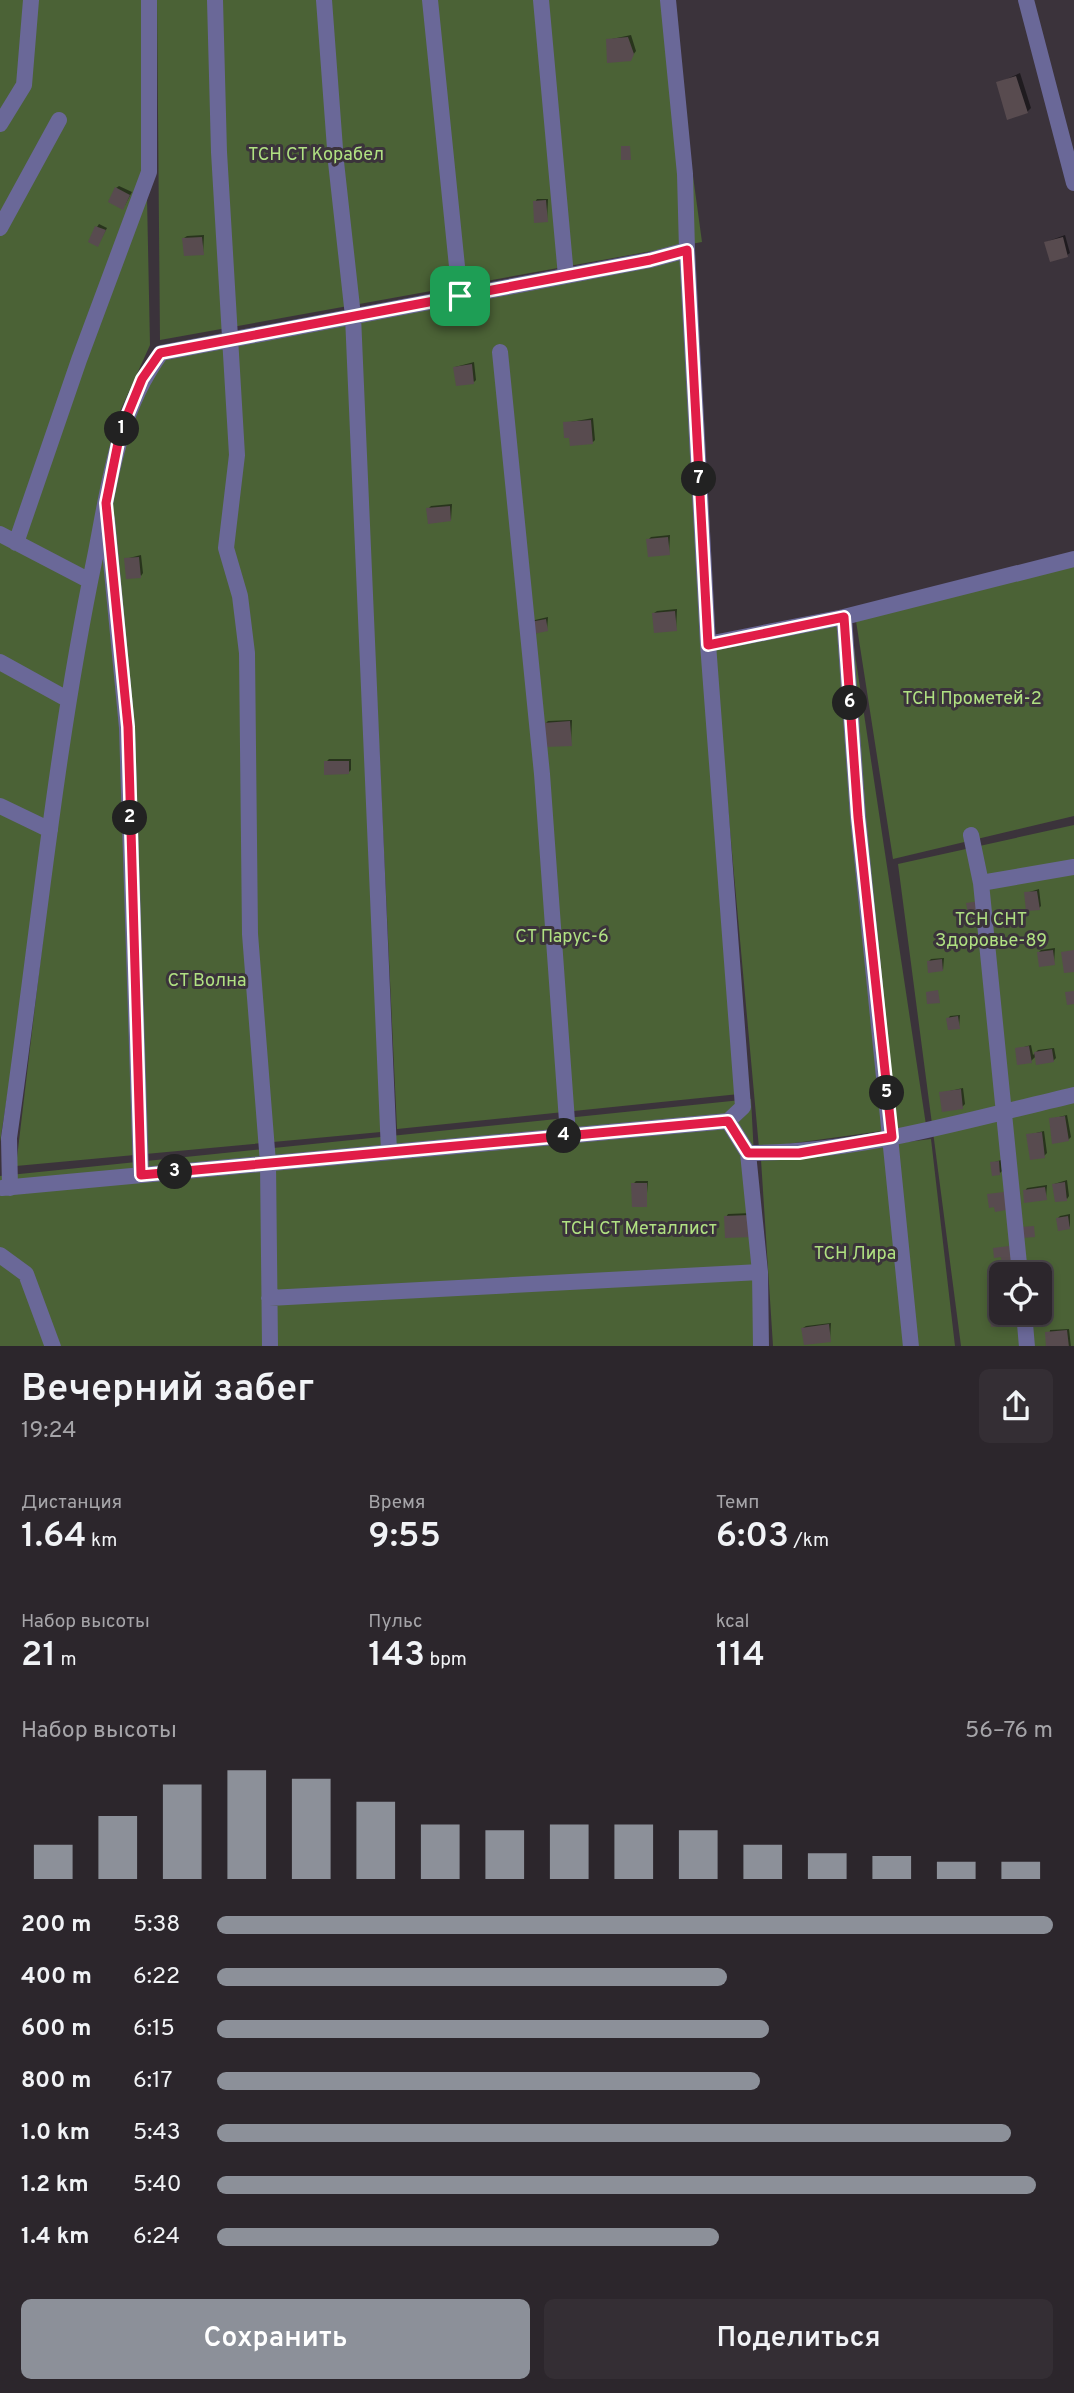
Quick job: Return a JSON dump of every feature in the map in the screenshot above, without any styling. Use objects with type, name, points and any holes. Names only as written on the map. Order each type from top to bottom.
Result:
[{"type":"street","points":[[0,124],[23,85],[32,0]]},
{"type":"street","points":[[16,543],[79,360],[149,172],[149,0]]},
{"type":"street","points":[[215,0],[219,152],[233,339],[237,455],[226,548],[240,596],[247,653],[250,934],[268,1163],[270,1346]]},
{"type":"street","points":[[324,0],[336,162],[354,316],[389,1152]]},
{"type":"street","points":[[430,0],[460,296]]},
{"type":"street","points":[[541,0],[566,276]]},
{"type":"street","points":[[668,0],[685,174],[708,645],[743,1107],[728,1121],[5,1188],[9,1138],[67,699],[120,433],[142,379],[160,353],[566,276],[687,250]]},
{"type":"street","points":[[1026,0],[1074,183]]},
{"type":"street","points":[[0,228],[58,120]]},
{"type":"street","points":[[500,352],[542,774],[568,1135]]},
{"type":"street","points":[[106,503],[128,727],[141,1175]]},
{"type":"street","points":[[0,534],[90,580]]},
{"type":"street","points":[[708,645],[844,617],[1074,559]]},
{"type":"street","points":[[844,617],[858,817],[911,1346]]},
{"type":"street","points":[[0,662],[67,699]]},
{"type":"street","points":[[0,806],[50,830]]},
{"type":"street","points":[[971,835],[981,883],[1019,1262]]},
{"type":"street","points":[[981,883],[1074,867]]},
{"type":"street","points":[[748,1153],[799,1153],[892,1137],[1074,1095]]},
{"type":"street","points":[[728,1121],[748,1153],[760,1272],[761,1346]]},
{"type":"street","points":[[0,1255],[26,1274],[53,1346]]},
{"type":"street","points":[[269,1298],[760,1272]]},
{"type":"street","points":[[1025,1325],[1027,1346]]},
{"type":"green space","points":[[0,0],[143,0],[150,345],[113,427],[0,1142]]},
{"type":"green space","name":"ТСН СТ Корабел","points":[[157,0],[669,0],[702,242],[160,340]]},
{"type":"green space","name":"СТ Парус-6","points":[[680,259],[712,648],[850,621],[926,1125],[759,1148],[715,666],[749,1093],[397,1129],[359,321]]},
{"type":"green space","name":"СТ Волна","points":[[349,322],[381,1132],[16,1166],[61,787],[117,428],[156,348]]},
{"type":"green space","name":"ТСН Прометей-2","points":[[1074,561],[1074,816],[893,859],[856,621]]},
{"type":"green space","name":"ТСН СНТ Здоровье-89","points":[[1074,825],[1074,1346],[961,1346],[898,864]]},
{"type":"green space","name":"ТСН СТ Металлист","points":[[751,1099],[764,1346],[0,1346],[0,1176]]},
{"type":"green space","name":"ТСН Лира","points":[[931,1139],[955,1346],[773,1346],[761,1160]]},
{"type":"building","points":[[628,37],[634,54],[631,61],[607,63],[606,39]]},
{"type":"building","points":[[1016,76],[1028,113],[1007,120],[996,82]]},
{"type":"building","points":[[621,146],[630,146],[631,160],[621,160]]},
{"type":"building","points":[[115,187],[130,195],[123,210],[108,202]]},
{"type":"building","points":[[546,200],[548,222],[534,223],[533,201]]},
{"type":"building","points":[[95,226],[106,230],[98,247],[88,242]]},
{"type":"building","points":[[202,237],[204,255],[184,256],[182,238]]},
{"type":"building","points":[[1063,237],[1068,257],[1050,262],[1044,242]]},
{"type":"building","points":[[472,364],[474,384],[456,386],[453,367]]},
{"type":"building","points":[[591,420],[593,444],[570,446],[569,438],[564,438],[563,422]]},
{"type":"building","points":[[450,506],[451,521],[428,524],[426,508]]},
{"type":"building","points":[[668,537],[670,555],[648,557],[646,539]]},
{"type":"building","points":[[139,557],[141,578],[126,579],[124,558]]},
{"type":"building","points":[[675,611],[677,631],[654,633],[652,613]]},
{"type":"building","points":[[546,619],[548,631],[533,634],[530,622]]},
{"type":"building","points":[[570,721],[572,746],[545,747],[543,723]]},
{"type":"building","points":[[324,761],[349,761],[349,774],[324,775]]},
{"type":"building","points":[[1037,891],[1040,910],[1026,911],[1024,892]]},
{"type":"building","points":[[980,901],[982,916],[969,918],[966,903]]},
{"type":"building","points":[[1053,950],[1055,965],[1039,967],[1037,952]]},
{"type":"building","points":[[1074,950],[1074,972],[1064,973],[1061,952]]},
{"type":"building","points":[[942,959],[943,971],[928,973],[927,961]]},
{"type":"building","points":[[938,990],[940,1003],[927,1004],[926,992]]},
{"type":"building","points":[[1074,991],[1074,1004],[1067,1005],[1065,992]]},
{"type":"building","points":[[958,1016],[960,1029],[948,1030],[946,1018]]},
{"type":"building","points":[[1029,1046],[1032,1063],[1017,1065],[1015,1048]]},
{"type":"building","points":[[1052,1049],[1054,1062],[1036,1065],[1034,1052]]},
{"type":"building","points":[[961,1089],[963,1109],[942,1112],[939,1092]]},
{"type":"building","points":[[1065,1116],[1069,1141],[1052,1144],[1049,1118]]},
{"type":"building","points":[[1042,1132],[1045,1158],[1030,1160],[1026,1134]]},
{"type":"building","points":[[999,1161],[1000,1175],[992,1176],[990,1162]]},
{"type":"building","points":[[1065,1182],[1067,1201],[1055,1202],[1052,1184]]},
{"type":"building","points":[[631,1183],[647,1183],[647,1207],[632,1207]]},
{"type":"building","points":[[1045,1187],[1047,1200],[1024,1203],[1023,1190]]},
{"type":"building","points":[[1004,1192],[1006,1210],[995,1212],[994,1207],[989,1208],[987,1194]]},
{"type":"building","points":[[750,1215],[752,1237],[725,1238],[724,1216]]},
{"type":"building","points":[[1068,1216],[1070,1229],[1058,1231],[1056,1218]]},
{"type":"building","points":[[1034,1226],[1035,1237],[1022,1238],[1021,1227]]},
{"type":"building","points":[[1009,1246],[1011,1262],[1001,1262],[1001,1257],[994,1258],[993,1248]]},
{"type":"building","points":[[829,1324],[831,1342],[804,1345],[801,1328]]},
{"type":"building","points":[[1067,1330],[1069,1346],[1046,1346],[1045,1332]]},
{"type":"route","points":[[687,250],[708,645],[844,617],[858,817],[892,1137],[799,1153],[748,1153],[728,1121],[141,1175],[134,1007],[128,727],[106,503],[120,433],[142,379],[160,353],[460,296],[650,260],[687,250]]}]
